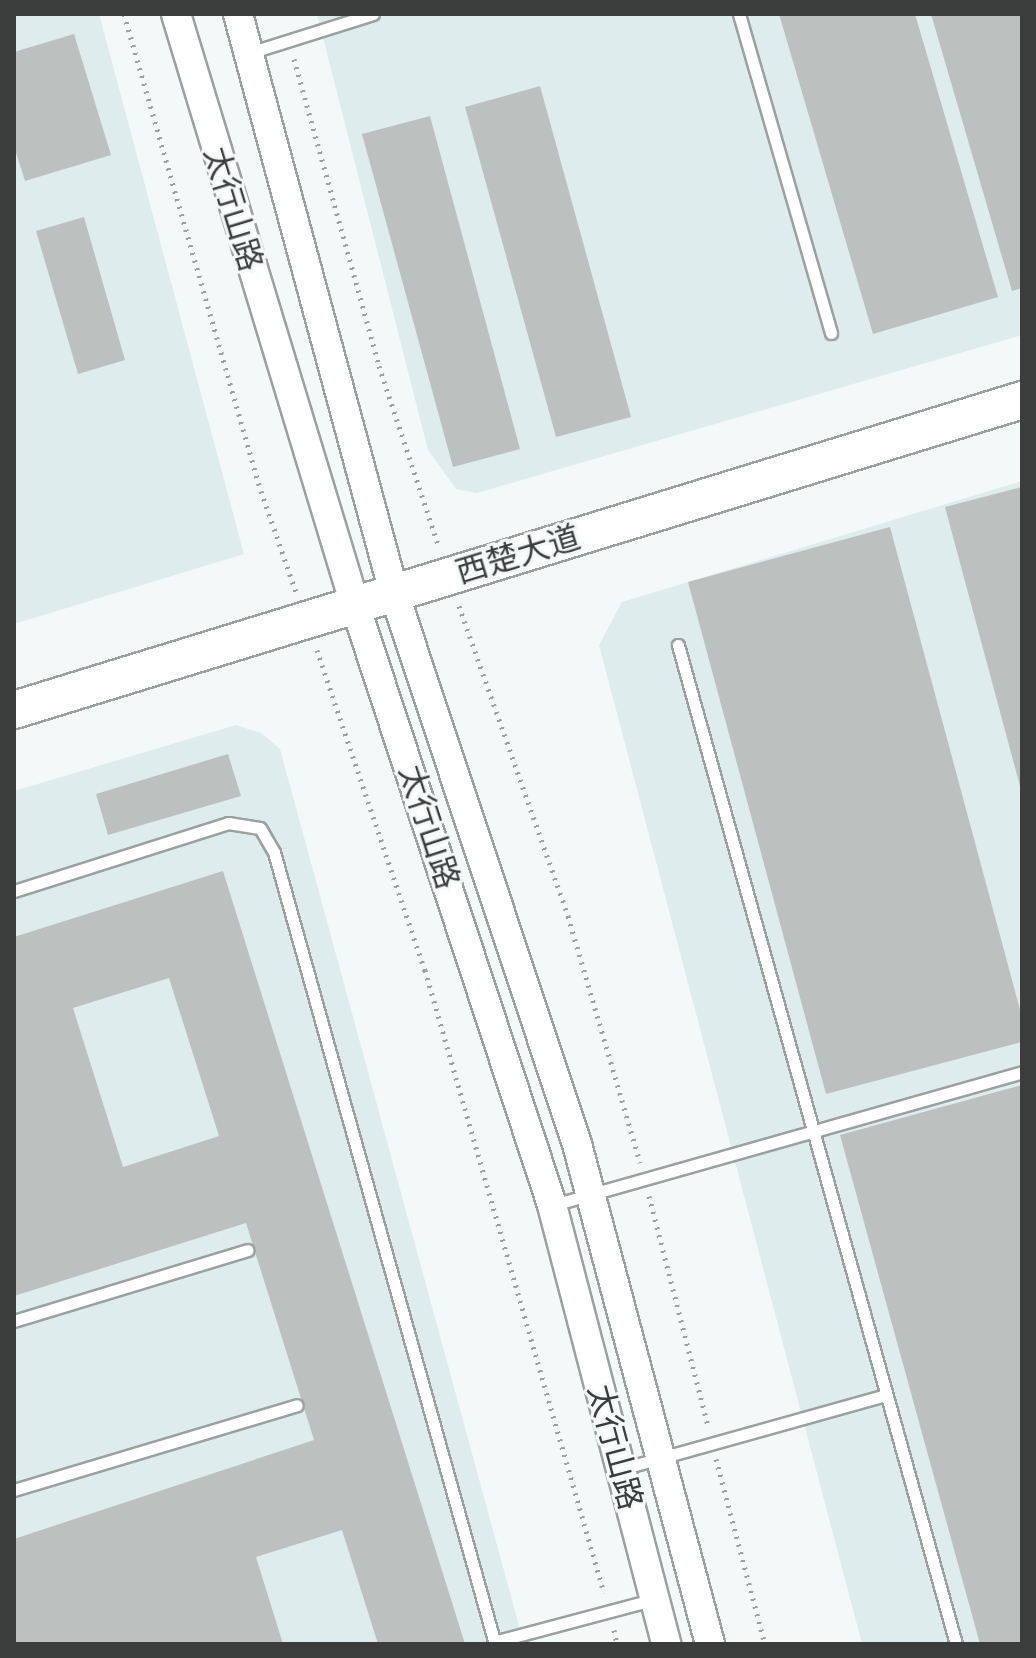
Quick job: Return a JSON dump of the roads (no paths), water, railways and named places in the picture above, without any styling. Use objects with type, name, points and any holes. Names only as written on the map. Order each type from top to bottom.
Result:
[{"type":"main road","name":"西楚大道","points":[[14,710],[1022,400]]},
{"type":"street","name":"太行山路","points":[[176,14],[355,605],[552,1205],[666,1644]]},
{"type":"street","name":"太行山路","points":[[238,14],[394,593],[592,1194],[710,1644]]},
{"type":"lane","points":[[249,53],[373,14]]},
{"type":"lane","points":[[739,14],[831,333]]},
{"type":"lane","points":[[678,645],[956,1644]]},
{"type":"lane","points":[[14,891],[228,823],[260,828],[274,852],[495,1643],[655,1600]]},
{"type":"lane","points":[[552,1205],[1022,1072]]},
{"type":"lane","points":[[14,1321],[247,1250]]},
{"type":"lane","points":[[621,1469],[886,1395]]},
{"type":"lane","points":[[14,1490],[297,1405]]}]
